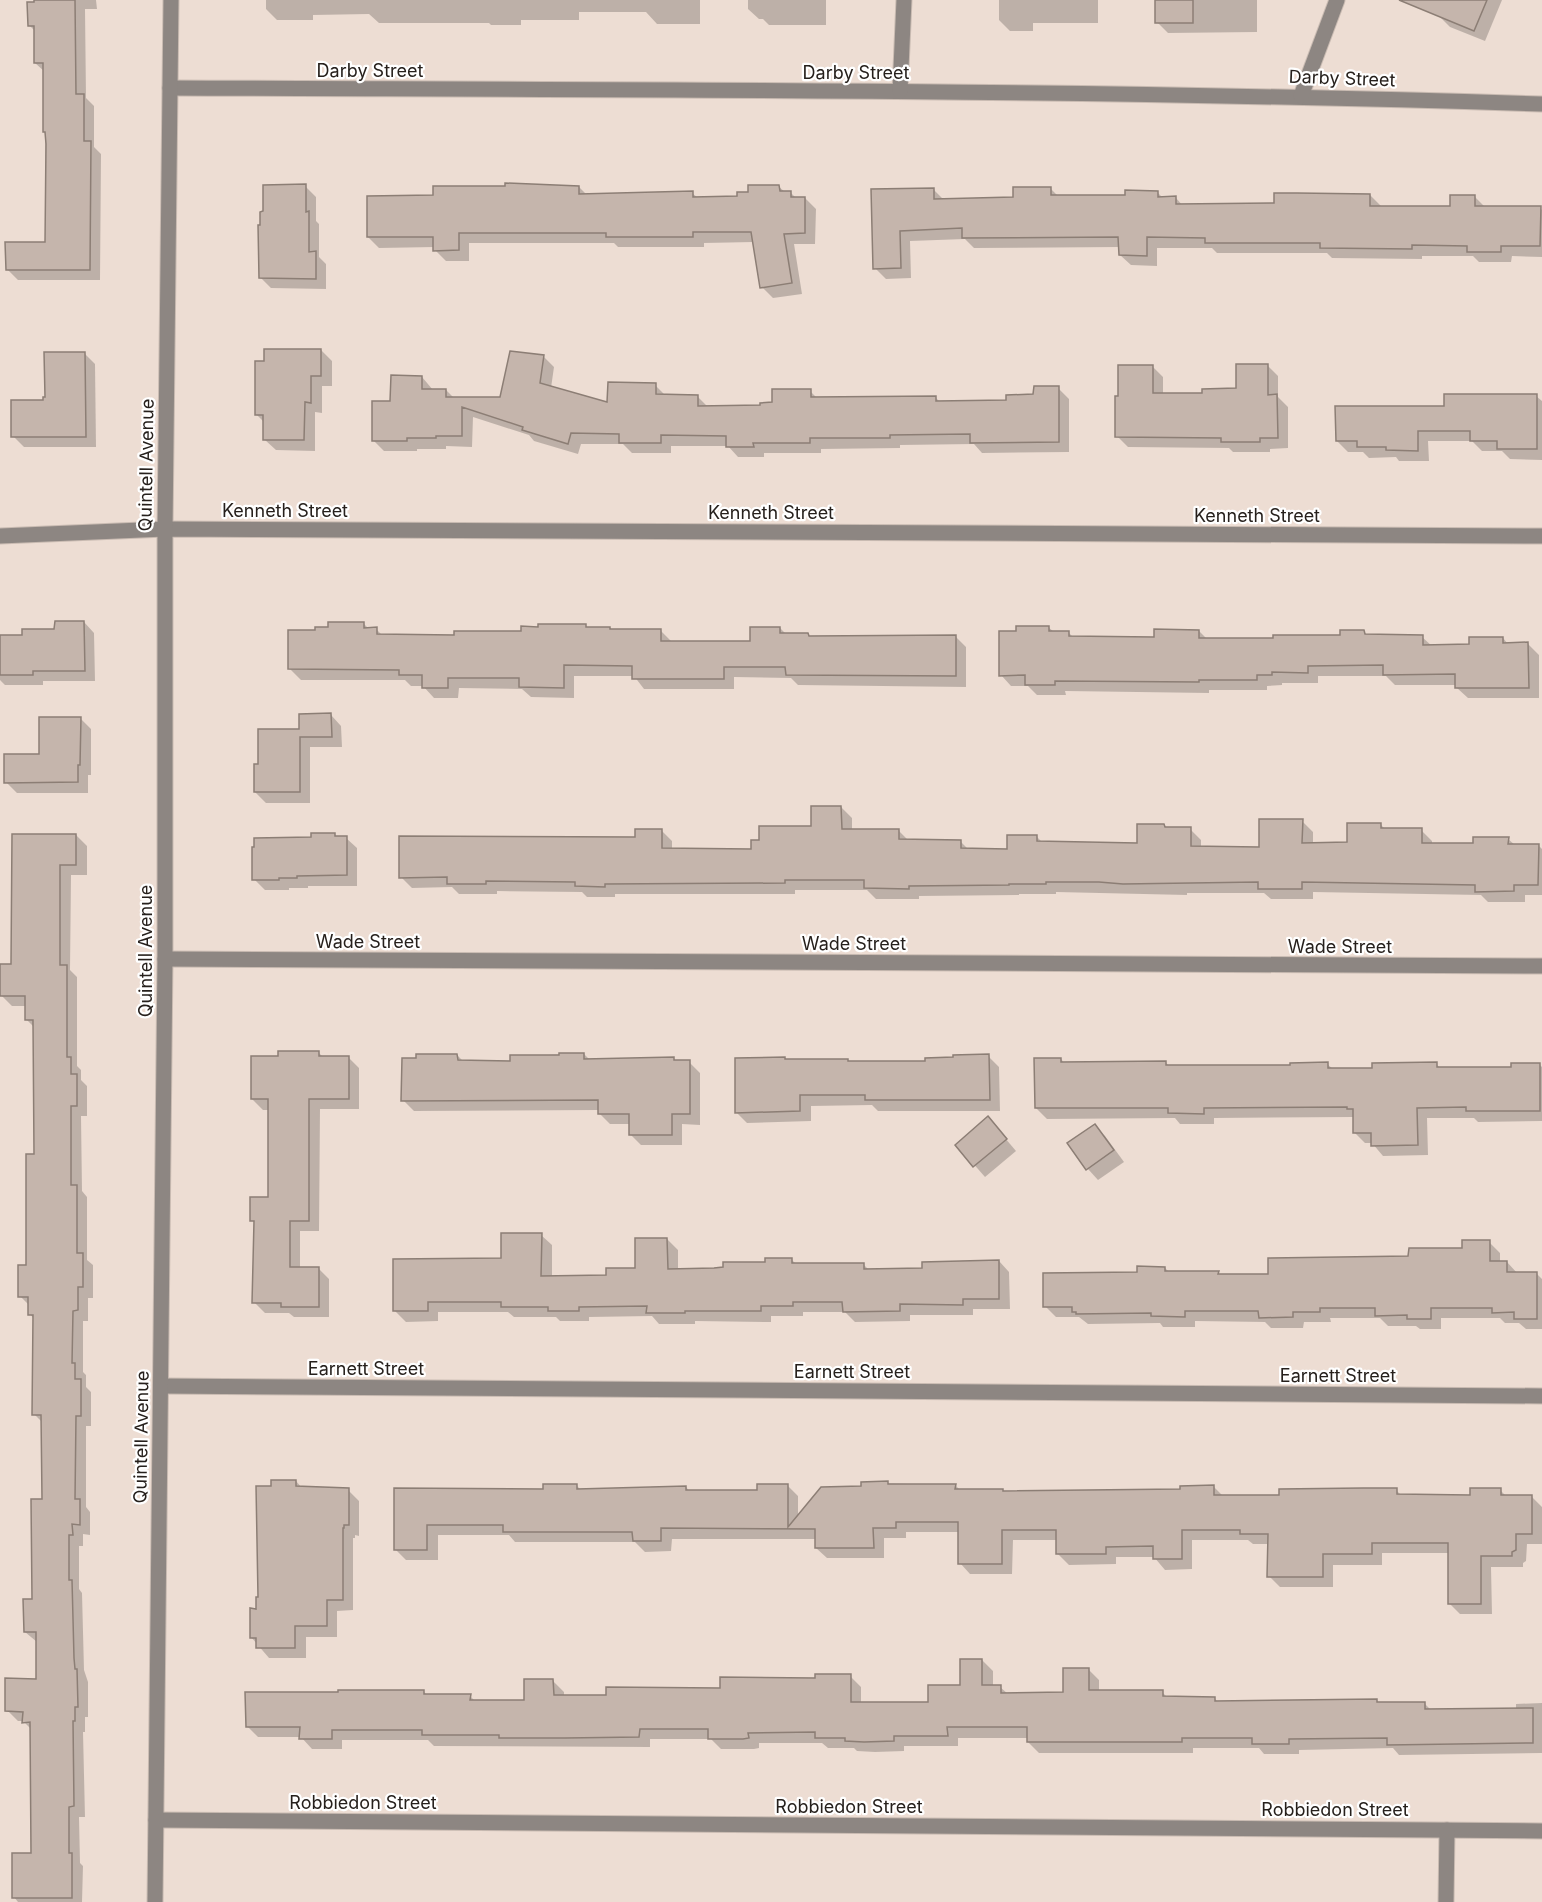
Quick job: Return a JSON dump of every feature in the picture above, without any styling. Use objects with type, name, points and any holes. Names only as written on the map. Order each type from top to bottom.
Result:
[{"type":"street","name":"Quintell Avenue","points":[[155,1902],[165,959],[165,529],[171,0]]},
{"type":"street","points":[[900,91],[904,0]]},
{"type":"street","points":[[1302,96],[1337,0]]},
{"type":"street","name":"Darby Street","points":[[170,88],[900,91],[1302,96],[1541,104]]},
{"type":"street","name":"Kenneth Street","points":[[0,536],[165,529],[1542,536]]},
{"type":"street","name":"Wade Street","points":[[165,959],[1542,966]]},
{"type":"street","name":"Earnett Street","points":[[161,1386],[1542,1396]]},
{"type":"street","name":"Robbiedon Street","points":[[156,1820],[1542,1831]]},
{"type":"street","points":[[1446,1902],[1447,1830]]},
{"type":"building","points":[[34,0],[75,0],[76,94],[84,94],[84,141],[91,141],[90,270],[6,270],[5,242],[45,242],[46,144],[45,132],[43,132],[43,63],[34,63],[34,26],[28,26],[27,2],[34,2]]},
{"type":"building","points":[[1155,0],[1193,0],[1193,23],[1155,23]]},
{"type":"building","points":[[1399,0],[1487,0],[1474,31]]},
{"type":"building","points":[[505,183],[579,186],[579,194],[693,191],[693,197],[737,196],[737,192],[748,192],[748,185],[779,185],[780,191],[791,191],[791,197],[805,197],[805,233],[784,234],[792,283],[760,288],[751,232],[693,232],[693,237],[606,237],[606,233],[459,233],[459,250],[433,251],[433,237],[367,237],[367,196],[433,195],[433,186],[505,186]]},
{"type":"building","points":[[306,184],[306,212],[309,211],[309,252],[316,251],[316,279],[259,278],[258,225],[260,225],[260,212],[263,211],[263,185]]},
{"type":"building","points":[[1013,187],[1051,187],[1051,195],[1125,195],[1125,190],[1158,191],[1158,197],[1176,196],[1176,204],[1274,203],[1274,193],[1297,193],[1370,194],[1370,206],[1450,206],[1450,195],[1475,195],[1475,206],[1541,206],[1540,246],[1501,246],[1501,252],[1467,252],[1467,246],[1412,245],[1412,249],[1320,248],[1320,243],[1205,243],[1205,238],[1147,237],[1147,256],[1119,255],[1118,237],[962,238],[962,228],[900,231],[901,268],[873,269],[871,189],[934,188],[934,199],[1013,197]]},
{"type":"building","points":[[264,349],[321,349],[321,376],[311,376],[311,403],[305,402],[304,440],[263,440],[263,415],[255,415],[255,361],[264,361]]},
{"type":"building","points":[[510,351],[544,355],[540,383],[607,402],[608,382],[656,383],[656,394],[698,395],[698,406],[760,405],[760,403],[772,402],[772,389],[811,389],[811,397],[936,396],[936,401],[1006,400],[1006,395],[1033,394],[1034,386],[1059,386],[1059,442],[970,443],[970,434],[890,435],[890,438],[810,438],[810,443],[753,443],[754,447],[726,447],[726,436],[661,435],[661,443],[619,443],[619,434],[571,433],[568,444],[522,430],[523,427],[462,407],[462,436],[407,438],[407,441],[372,441],[372,401],[390,401],[391,375],[422,376],[422,389],[446,389],[446,397],[500,397]]},
{"type":"building","points":[[44,352],[85,352],[86,437],[11,437],[11,400],[43,400],[45,397]]},
{"type":"building","points":[[1236,364],[1268,364],[1268,395],[1277,394],[1278,438],[1260,438],[1260,442],[1221,442],[1221,438],[1115,437],[1118,365],[1153,365],[1153,393],[1202,393],[1202,389],[1236,388]]},
{"type":"building","points":[[1444,394],[1537,394],[1537,449],[1497,449],[1497,441],[1470,441],[1470,431],[1418,431],[1418,451],[1386,450],[1386,447],[1357,447],[1357,441],[1336,441],[1335,406],[1444,406]]},
{"type":"building","points":[[55,621],[84,621],[85,671],[33,671],[33,675],[0,675],[0,635],[22,635],[22,629],[54,629]]},
{"type":"building","points":[[328,622],[364,622],[364,628],[377,627],[377,634],[454,635],[454,631],[521,631],[521,626],[538,627],[538,624],[586,624],[586,627],[610,627],[610,629],[661,629],[661,641],[750,641],[750,627],[780,627],[780,633],[808,633],[809,636],[956,635],[956,676],[786,675],[785,667],[724,667],[724,679],[632,679],[632,666],[564,665],[564,688],[519,687],[519,678],[448,678],[448,688],[422,688],[422,675],[399,675],[399,670],[288,669],[288,630],[315,630],[315,627],[328,627]]},
{"type":"building","points":[[1016,626],[1049,626],[1049,631],[1069,631],[1069,636],[1154,637],[1154,629],[1199,630],[1199,638],[1340,635],[1340,630],[1364,630],[1365,634],[1423,635],[1423,645],[1469,644],[1469,637],[1503,637],[1503,643],[1528,642],[1529,688],[1455,688],[1455,674],[1383,675],[1383,665],[1308,666],[1308,673],[1272,672],[1272,675],[1257,675],[1257,680],[1055,681],[1055,685],[1025,685],[1025,675],[999,676],[999,631],[1016,631]]},
{"type":"building","points":[[331,713],[332,737],[300,737],[300,792],[254,792],[254,764],[258,764],[258,729],[299,729],[299,714]]},
{"type":"building","points":[[39,717],[81,717],[78,782],[4,783],[4,754],[39,754]]},
{"type":"building","points":[[811,806],[841,806],[842,829],[899,829],[899,839],[961,840],[961,848],[1007,849],[1007,835],[1037,835],[1037,841],[1137,843],[1137,824],[1191,827],[1191,846],[1259,847],[1259,819],[1303,819],[1302,843],[1347,842],[1347,823],[1381,823],[1381,828],[1422,828],[1422,843],[1473,843],[1473,837],[1509,837],[1508,844],[1539,844],[1538,885],[1514,885],[1514,891],[1475,892],[1475,885],[1302,882],[1302,889],[1258,889],[1258,882],[1123,884],[1046,882],[1046,884],[909,886],[909,889],[864,888],[864,880],[605,884],[605,887],[575,886],[575,882],[486,881],[486,884],[447,884],[447,877],[399,878],[399,836],[635,837],[635,829],[662,829],[662,848],[751,849],[751,840],[759,840],[759,826],[811,826]]},
{"type":"building","points":[[311,833],[335,833],[335,836],[347,836],[347,875],[252,880],[254,838],[311,837]]},
{"type":"building","points":[[12,834],[76,834],[76,865],[60,865],[60,965],[67,965],[67,1057],[71,1057],[71,1074],[77,1074],[77,1106],[71,1106],[71,1185],[77,1185],[77,1253],[83,1253],[83,1287],[78,1287],[78,1310],[73,1311],[72,1363],[75,1363],[75,1379],[81,1379],[81,1416],[76,1416],[75,1499],[80,1499],[80,1525],[72,1524],[73,1535],[69,1535],[69,1580],[72,1580],[78,1707],[75,1707],[75,1721],[73,1721],[74,1806],[69,1807],[72,1898],[12,1898],[12,1853],[31,1853],[30,1722],[22,1723],[23,1712],[5,1711],[5,1678],[36,1679],[36,1632],[24,1632],[23,1599],[32,1599],[31,1499],[42,1499],[41,1415],[32,1415],[33,1315],[28,1315],[28,1297],[18,1297],[18,1265],[26,1265],[26,1154],[34,1154],[33,1020],[25,1020],[25,996],[0,996],[0,964],[11,964]]},
{"type":"building","points":[[278,1051],[319,1051],[319,1056],[349,1056],[349,1099],[309,1099],[309,1221],[290,1221],[290,1267],[319,1267],[319,1307],[281,1307],[281,1303],[252,1303],[254,1221],[250,1221],[250,1197],[268,1197],[268,1099],[251,1099],[251,1056],[278,1056]]},
{"type":"building","points":[[559,1053],[584,1053],[584,1059],[674,1057],[674,1060],[690,1060],[690,1114],[672,1114],[672,1135],[629,1135],[629,1114],[598,1114],[598,1100],[401,1101],[402,1058],[416,1058],[416,1054],[457,1054],[458,1060],[510,1061],[510,1055],[559,1055]]},
{"type":"building","points":[[989,1054],[990,1100],[865,1100],[865,1095],[800,1095],[800,1111],[735,1113],[735,1058],[925,1061],[925,1058]]},
{"type":"building","points":[[1034,1058],[1061,1058],[1061,1062],[1166,1061],[1166,1065],[1290,1065],[1290,1063],[1328,1062],[1328,1068],[1372,1068],[1372,1063],[1437,1062],[1437,1067],[1511,1067],[1511,1063],[1540,1063],[1540,1111],[1466,1111],[1466,1107],[1417,1108],[1418,1145],[1371,1146],[1371,1133],[1353,1133],[1353,1109],[1347,1109],[1347,1107],[1204,1108],[1204,1114],[1168,1113],[1168,1108],[1035,1108]]},
{"type":"building","points":[[988,1116],[1007,1139],[973,1167],[955,1145]]},
{"type":"building","points":[[1095,1124],[1114,1150],[1086,1170],[1067,1143]]},
{"type":"building","points":[[501,1233],[542,1233],[541,1276],[606,1275],[606,1268],[635,1268],[635,1238],[667,1238],[668,1269],[723,1267],[723,1262],[765,1262],[765,1258],[792,1258],[792,1263],[864,1263],[864,1269],[922,1268],[922,1262],[999,1260],[999,1299],[963,1299],[963,1305],[900,1304],[900,1311],[843,1312],[842,1302],[793,1302],[793,1306],[761,1306],[761,1311],[646,1313],[647,1306],[579,1307],[579,1311],[548,1311],[548,1307],[501,1307],[501,1302],[428,1302],[428,1311],[393,1311],[393,1259],[501,1258]]},
{"type":"building","points":[[1462,1240],[1490,1240],[1490,1261],[1507,1261],[1507,1272],[1537,1272],[1537,1319],[1514,1319],[1514,1312],[1492,1313],[1492,1308],[1431,1308],[1431,1319],[1407,1319],[1407,1315],[1375,1316],[1375,1308],[1320,1308],[1320,1312],[1293,1312],[1293,1317],[1259,1318],[1258,1311],[1185,1311],[1185,1317],[1151,1316],[1151,1313],[1076,1314],[1072,1312],[1072,1307],[1043,1307],[1043,1273],[1137,1272],[1137,1266],[1165,1267],[1165,1271],[1268,1274],[1268,1258],[1408,1256],[1409,1248],[1462,1248]]},
{"type":"building","points":[[271,1480],[296,1480],[296,1486],[349,1488],[349,1525],[344,1525],[343,1528],[343,1600],[327,1600],[327,1626],[295,1626],[295,1648],[256,1648],[256,1638],[250,1638],[250,1608],[256,1609],[256,1597],[258,1597],[256,1486],[271,1486]]},
{"type":"building","points":[[888,1481],[888,1484],[956,1484],[955,1489],[1003,1489],[1003,1491],[1180,1489],[1180,1486],[1214,1485],[1214,1495],[1279,1495],[1279,1489],[1397,1488],[1397,1494],[1470,1495],[1470,1488],[1501,1488],[1501,1495],[1532,1495],[1532,1534],[1516,1534],[1516,1550],[1512,1552],[1512,1556],[1481,1556],[1481,1604],[1448,1604],[1448,1543],[1372,1543],[1372,1554],[1323,1554],[1323,1577],[1267,1577],[1268,1534],[1240,1534],[1240,1530],[1182,1530],[1182,1559],[1153,1559],[1153,1546],[1106,1547],[1106,1554],[1056,1554],[1056,1530],[1002,1530],[1002,1564],[958,1564],[958,1522],[896,1522],[896,1528],[873,1528],[874,1548],[815,1548],[815,1529],[661,1528],[661,1541],[633,1541],[632,1532],[503,1532],[503,1525],[427,1525],[427,1550],[394,1550],[394,1488],[543,1489],[543,1484],[577,1484],[577,1489],[686,1486],[686,1490],[757,1490],[757,1484],[788,1484],[788,1527],[821,1487],[861,1486],[861,1482]]},
{"type":"building","points":[[960,1659],[982,1659],[982,1685],[1001,1685],[1001,1693],[1063,1692],[1063,1668],[1089,1668],[1089,1690],[1163,1690],[1163,1696],[1215,1697],[1215,1701],[1377,1699],[1377,1702],[1425,1702],[1425,1709],[1533,1708],[1533,1743],[1387,1745],[1387,1738],[1289,1739],[1289,1744],[1252,1744],[1252,1738],[1182,1738],[1182,1742],[1027,1742],[1027,1727],[947,1727],[948,1736],[894,1736],[894,1741],[864,1742],[845,1741],[845,1738],[815,1738],[815,1732],[748,1733],[749,1738],[743,1739],[708,1739],[708,1729],[640,1729],[639,1737],[565,1738],[422,1735],[422,1730],[332,1730],[332,1739],[299,1739],[300,1727],[246,1727],[245,1692],[424,1690],[424,1694],[471,1694],[470,1700],[524,1700],[524,1679],[553,1679],[554,1695],[606,1695],[606,1687],[720,1688],[720,1677],[815,1678],[815,1674],[851,1674],[851,1702],[928,1702],[928,1685],[960,1685]]}]
